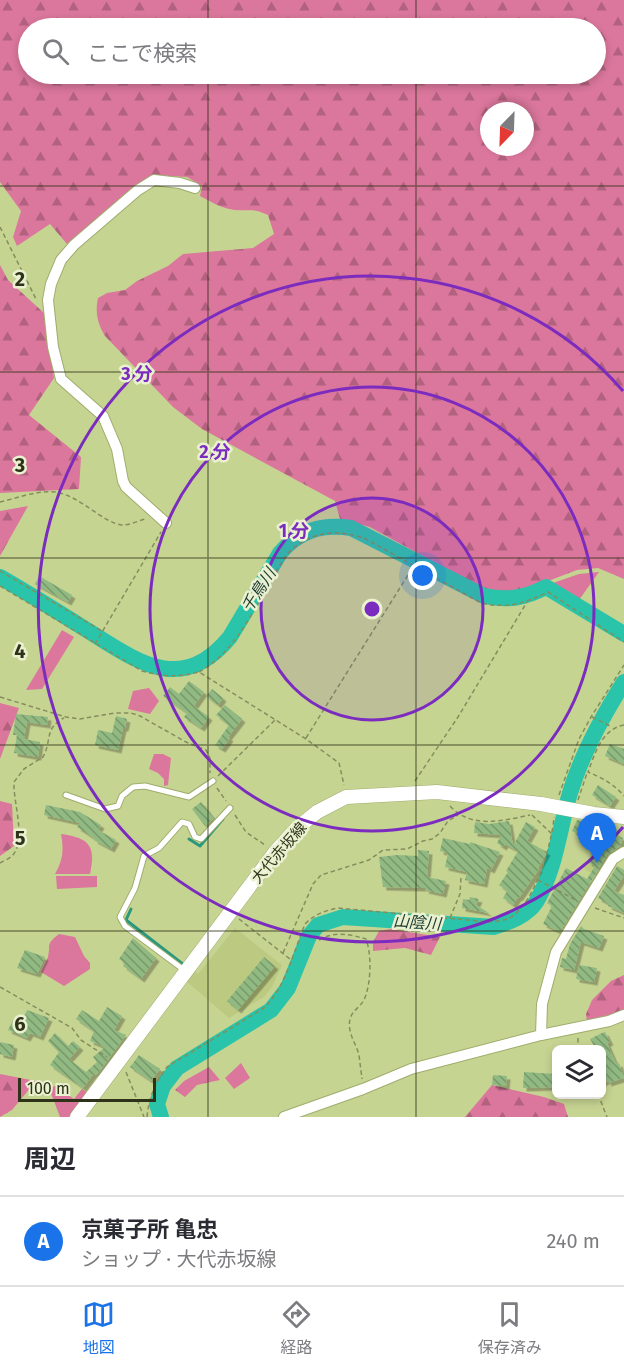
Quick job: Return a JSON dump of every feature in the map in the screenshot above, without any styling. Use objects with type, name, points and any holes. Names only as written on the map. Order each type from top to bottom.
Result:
[{"type":"main road","name":"大代赤坂線","points":[[77,1117],[276,851],[317,812],[346,797],[437,792],[536,809],[557,807],[624,817]]},
{"type":"street","points":[[161,519],[126,487],[117,449],[103,416],[61,379],[53,347],[48,300],[51,284],[61,260],[74,245],[138,190],[154,180],[180,183],[195,188]]},
{"type":"street","points":[[541,1035],[542,1004],[556,951],[613,859],[624,852]]},
{"type":"street","points":[[284,1117],[411,1069],[541,1035],[609,1021],[624,1015]]},
{"type":"lane","points":[[66,795],[111,809],[118,806],[122,796],[133,787],[145,786],[189,797],[213,781]]},
{"type":"lane","points":[[186,971],[125,926],[120,917],[135,888],[144,856],[159,848],[182,822],[189,824],[195,837],[201,839],[230,808]]},
{"type":"path","points":[[0,227],[40,307]]},
{"type":"path","points":[[0,502],[44,492],[55,492],[66,494],[122,525],[161,519]]},
{"type":"path","points":[[95,644],[161,519]]},
{"type":"path","points":[[0,586],[142,671],[174,677],[199,672],[215,661],[234,642],[282,562],[293,548],[320,533],[354,535],[364,538],[482,603],[503,606],[527,602],[548,592],[624,642]]},
{"type":"path","points":[[306,739],[414,566]]},
{"type":"path","points":[[0,571],[103,632]]},
{"type":"path","points":[[407,794],[458,717],[527,602]]},
{"type":"path","points":[[146,1117],[151,1094],[167,1067],[264,1008],[279,990],[305,924],[311,918],[327,910],[338,908],[489,922],[510,918],[525,903],[537,879],[553,835],[557,807],[579,739],[624,665]]},
{"type":"path","points":[[199,672],[306,739],[339,763],[346,797]]},
{"type":"path","points":[[0,697],[80,719],[121,712],[140,716],[186,742],[206,750],[210,758],[210,775],[246,832],[276,851]]},
{"type":"path","points":[[0,863],[15,854],[17,846],[18,828],[14,782],[24,769],[43,757],[52,727],[66,717]]},
{"type":"path","points":[[591,717],[613,727],[624,725]]},
{"type":"path","points":[[213,781],[275,720]]},
{"type":"path","points":[[575,809],[598,747],[613,727]]},
{"type":"path","points":[[588,772],[604,779],[624,796]]},
{"type":"path","points":[[437,792],[458,815],[471,820],[492,822],[536,809],[539,824],[553,835]]},
{"type":"path","points":[[283,953],[313,884],[321,875],[369,860],[383,850],[407,849],[432,839],[440,833],[448,821],[458,815]]},
{"type":"path","points":[[450,918],[460,894],[461,877]]},
{"type":"path","points":[[537,879],[553,886]]},
{"type":"path","points":[[231,913],[290,959]]},
{"type":"path","points":[[419,916],[419,931]]},
{"type":"path","points":[[319,940],[326,936],[345,933],[366,939],[368,945],[367,993],[363,1003],[351,1015],[350,1022],[351,1040],[358,1053],[363,1089]]},
{"type":"path","points":[[0,987],[72,1028],[81,1040],[119,1063],[146,1117]]},
{"type":"path","points":[[600,1099],[607,1117]]},
{"type":"shaded area","points":[[596,843],[616,854],[599,877],[584,869]]},
{"type":"shaded area","points":[[235,928],[282,965],[272,987],[264,997],[229,1018],[186,981],[193,970],[198,974]]},
{"type":"green space","points":[[0,0],[624,0],[624,579],[598,568],[577,570],[522,591],[505,593],[481,588],[370,527],[340,519],[335,501],[202,429],[173,407],[105,336],[97,317],[98,298],[107,293],[125,290],[137,281],[168,266],[183,254],[253,248],[274,234],[268,215],[217,205],[200,196],[202,186],[187,177],[153,175],[67,244],[50,224],[17,246],[13,237],[21,211],[0,182]]},
{"type":"green space","points":[[0,265],[8,280],[44,313],[54,378],[29,415],[81,457],[79,489],[0,493]]},
{"type":"green space","points":[[28,506],[0,556],[0,511]]},
{"type":"green space","points":[[599,572],[579,600],[550,584],[579,574]]},
{"type":"green space","points":[[62,630],[74,637],[42,689],[26,690]]},
{"type":"green space","points":[[149,688],[159,701],[150,714],[128,709],[133,691]]},
{"type":"green space","points":[[0,703],[19,708],[0,759]]},
{"type":"green space","points":[[154,754],[163,754],[171,758],[168,785],[164,786],[164,779],[149,769]]},
{"type":"green space","points":[[0,801],[12,804],[14,846],[0,856]]},
{"type":"green space","points":[[61,834],[79,838],[89,845],[92,856],[90,874],[55,874],[62,855]]},
{"type":"green space","points":[[56,876],[97,876],[97,887],[57,889]]},
{"type":"green space","points":[[390,929],[440,937],[431,955],[405,948],[373,951],[373,942],[379,931]]},
{"type":"green space","points":[[59,934],[75,937],[90,963],[90,969],[64,986],[41,972],[48,957],[49,945]]},
{"type":"green space","points":[[624,975],[624,1010],[587,1023],[586,1014],[592,1000],[611,981]]},
{"type":"green space","points":[[241,1063],[250,1078],[234,1089],[225,1078]]},
{"type":"green space","points":[[209,1067],[220,1080],[197,1085],[185,1097],[175,1090],[184,1081]]},
{"type":"green space","points":[[0,1074],[36,1081],[12,1110],[0,1117]]},
{"type":"green space","points":[[492,1085],[564,1104],[568,1117],[465,1117]]},
{"type":"green space","points":[[55,1086],[74,1099],[82,1089],[88,1093],[69,1117],[60,1117],[49,1088]]},
{"type":"building","points":[[39,576],[72,595],[68,602],[35,584]]},
{"type":"building","points":[[189,681],[204,692],[194,706],[209,717],[201,728],[184,717],[187,713],[163,696],[170,687],[179,694]]},
{"type":"building","points":[[212,689],[223,698],[218,705],[206,696]]},
{"type":"building","points":[[225,705],[242,719],[222,749],[215,745],[229,725],[216,715]]},
{"type":"building","points":[[16,714],[48,717],[47,725],[27,722],[24,739],[40,742],[38,757],[14,753],[17,735],[13,735]]},
{"type":"building","points":[[116,716],[127,719],[118,750],[95,745],[98,730],[112,733]]},
{"type":"building","points":[[610,744],[624,749],[624,764],[605,756]]},
{"type":"building","points":[[598,785],[616,797],[610,806],[592,795]]},
{"type":"building","points":[[201,802],[214,818],[205,826],[192,809]]},
{"type":"building","points":[[46,805],[80,812],[101,825],[98,830],[116,840],[111,849],[77,827],[80,823],[44,815]]},
{"type":"building","points":[[577,820],[599,824],[603,826],[602,828],[623,838],[620,846],[607,855],[560,932],[543,924],[552,906],[547,903],[566,868],[587,879],[595,866],[588,862],[593,853],[600,857],[606,844],[584,831],[582,836],[572,831]]},
{"type":"building","points":[[509,821],[513,846],[526,822],[535,827],[527,841],[547,852],[539,869],[513,905],[503,898],[507,891],[499,885],[518,851],[505,844],[503,847],[497,843],[501,835],[474,833],[475,822],[489,824]]},
{"type":"building","points":[[443,838],[470,844],[470,842],[500,852],[491,870],[487,868],[484,884],[465,880],[467,872],[445,867],[448,853],[440,851]]},
{"type":"building","points":[[418,850],[429,851],[427,877],[446,881],[443,894],[425,890],[426,888],[383,887],[379,857],[418,856]]},
{"type":"building","points":[[617,866],[624,870],[624,875],[614,891],[624,895],[624,913],[608,906],[609,904],[598,898]]},
{"type":"building","points":[[470,897],[479,899],[476,905],[489,913],[462,908],[463,899],[469,900]]},
{"type":"building","points":[[581,926],[604,936],[599,948],[581,942],[574,970],[560,967],[562,958],[566,959],[570,944]]},
{"type":"building","points":[[133,938],[156,958],[141,979],[123,966],[125,963],[119,959]]},
{"type":"building","points":[[25,950],[45,957],[37,974],[17,968]]},
{"type":"building","points":[[264,957],[275,966],[238,1010],[227,1001]]},
{"type":"building","points":[[579,965],[597,968],[594,982],[576,979]]},
{"type":"building","points":[[107,1007],[122,1016],[114,1030],[126,1035],[99,1072],[96,1075],[94,1073],[83,1088],[50,1065],[59,1052],[48,1041],[55,1033],[68,1046],[73,1041],[80,1047],[69,1059],[86,1072],[97,1062],[93,1057],[105,1047],[90,1041],[94,1031],[76,1019],[82,1010],[99,1021]]},
{"type":"building","points":[[27,1010],[49,1018],[40,1037],[30,1033],[27,1038],[8,1030],[14,1018],[22,1021]]},
{"type":"building","points":[[605,1032],[610,1042],[607,1043],[616,1064],[619,1063],[624,1078],[608,1083],[606,1081],[606,1045],[594,1045],[590,1039]]},
{"type":"building","points":[[0,1042],[14,1045],[12,1057],[0,1054]]},
{"type":"building","points":[[139,1055],[160,1069],[151,1081],[130,1067]]},
{"type":"building","points":[[524,1072],[552,1074],[552,1087],[523,1088]]},
{"type":"building","points":[[493,1075],[507,1076],[506,1086],[492,1085]]},
{"type":"waterway","name":"千鳥川","points":[[0,577],[120,651],[157,667],[175,669],[193,666],[211,655],[230,637],[287,545],[312,530],[330,527],[351,528],[484,596],[516,598],[546,587],[624,634]]},
{"type":"waterway","name":"山陰川","points":[[161,1117],[157,1104],[163,1086],[177,1068],[271,1010],[288,988],[309,936],[318,925],[343,917],[494,927],[512,921],[528,911],[536,902],[548,876],[580,764],[600,722],[624,682]]},
{"type":"waterway","points":[[189,839],[200,846],[223,819]]},
{"type":"waterway","points":[[131,909],[126,920],[184,965]]},
{"type":"place","name":"京菓子所 亀忠","points":[[597,863]]}]
